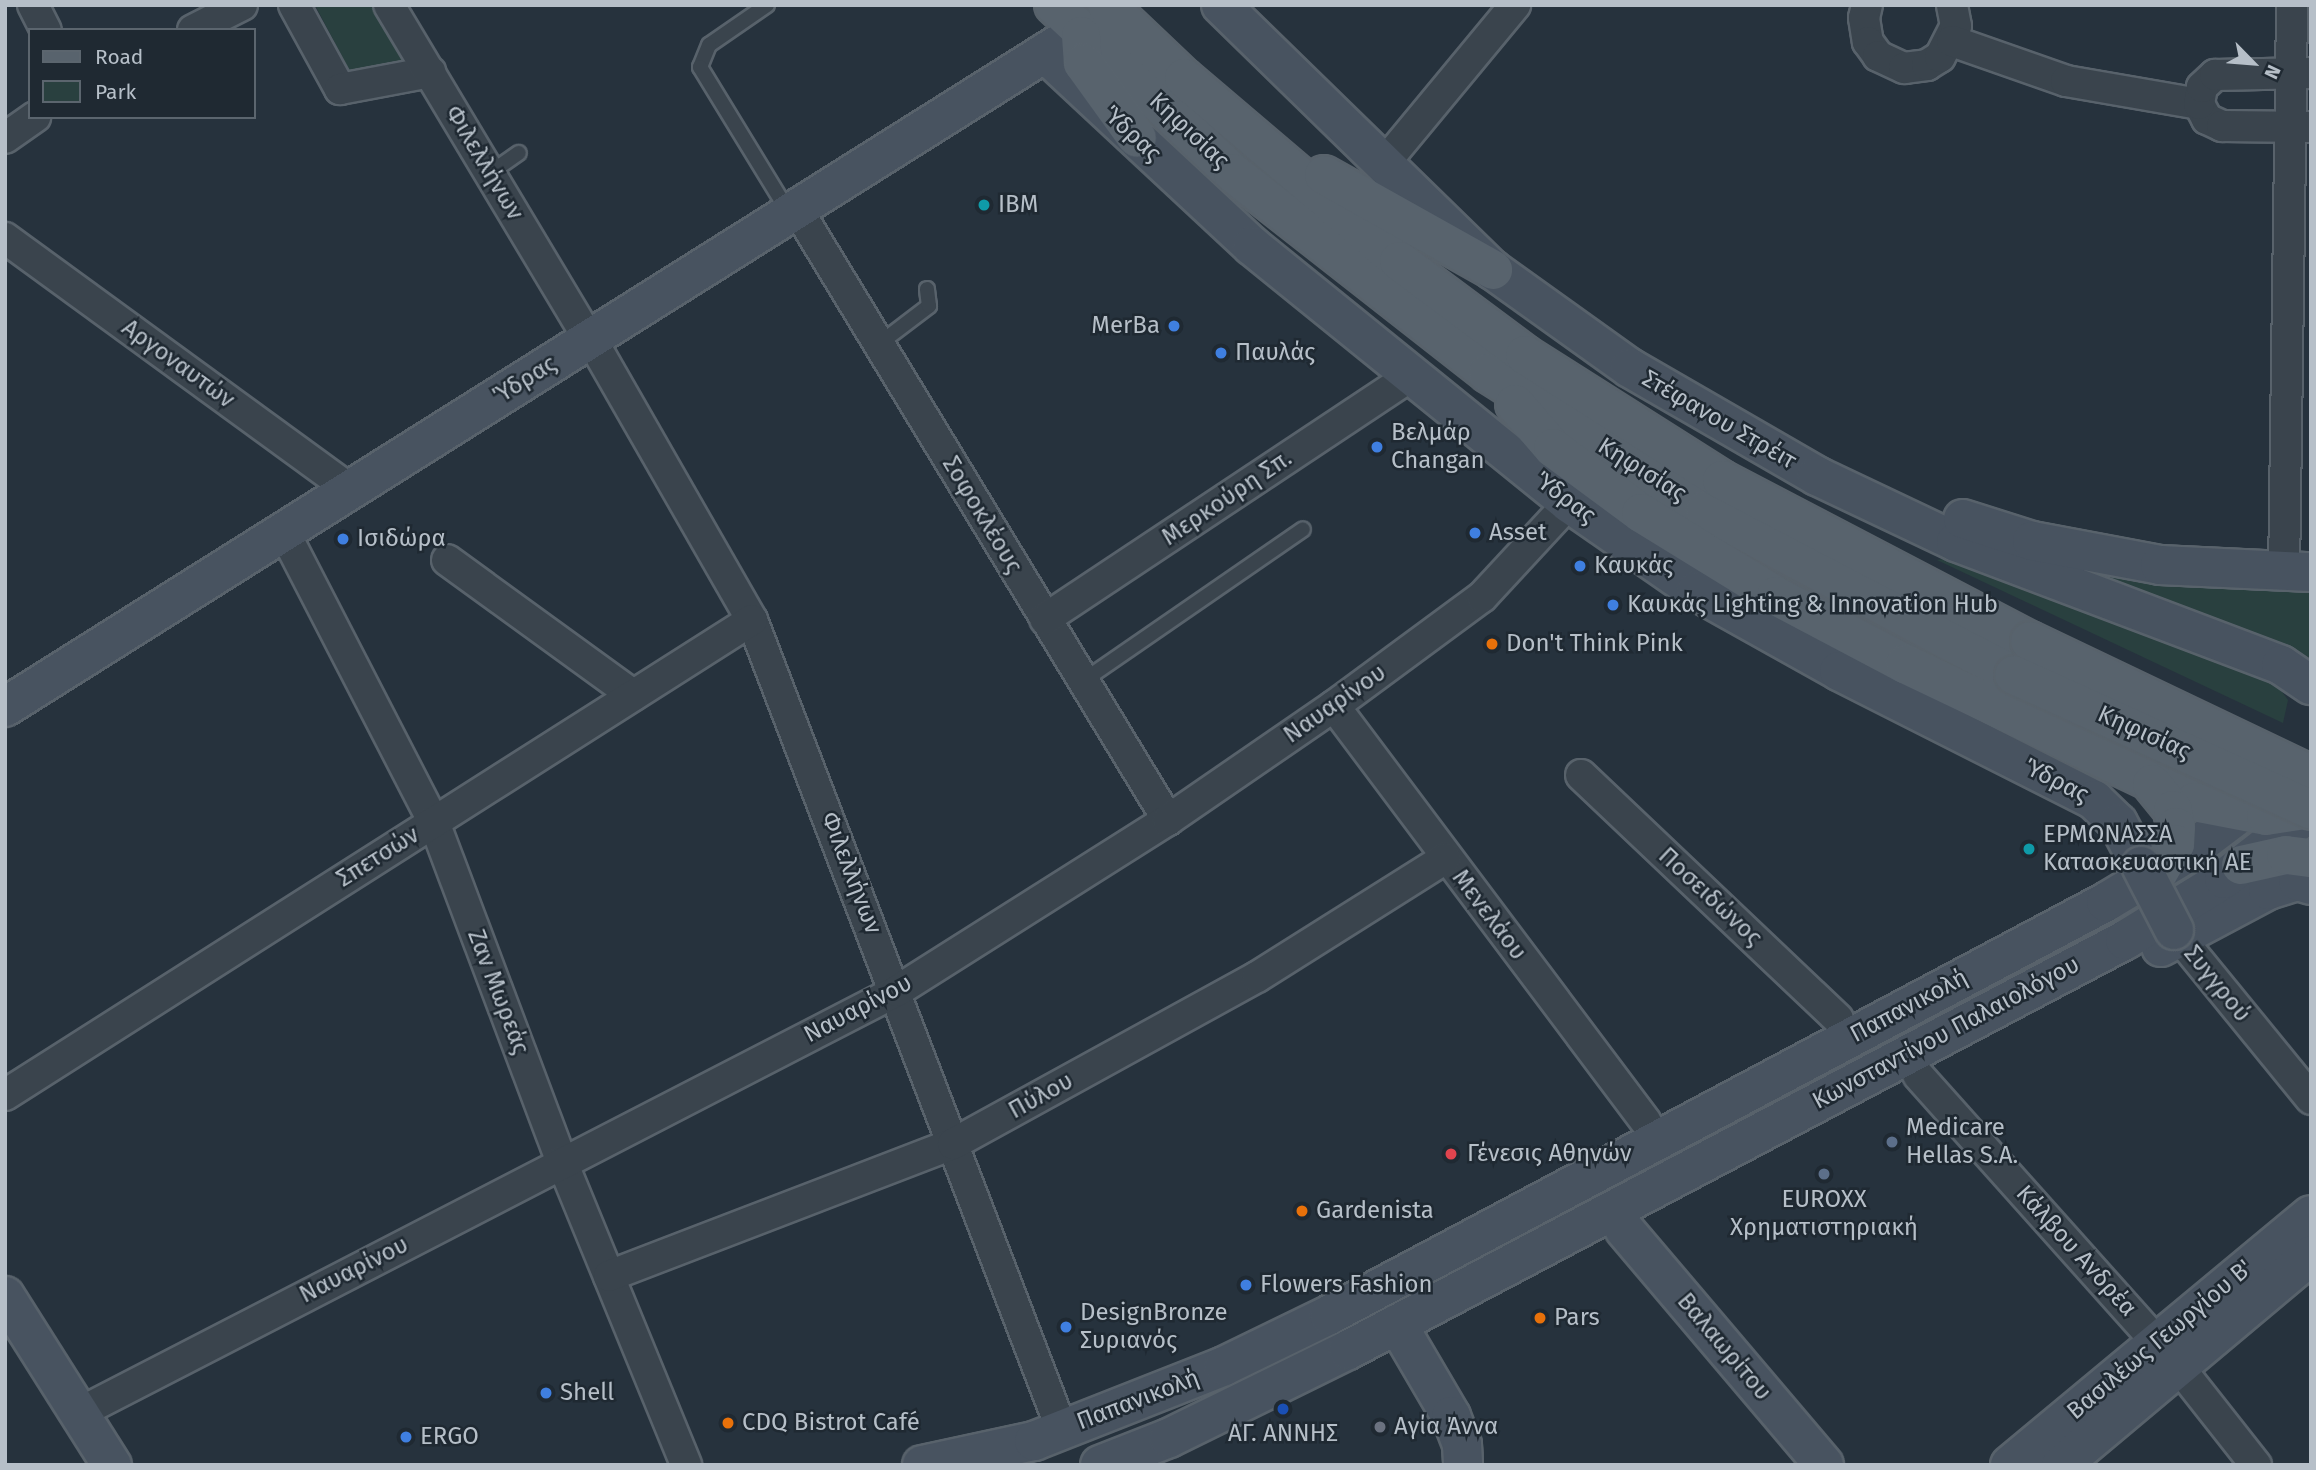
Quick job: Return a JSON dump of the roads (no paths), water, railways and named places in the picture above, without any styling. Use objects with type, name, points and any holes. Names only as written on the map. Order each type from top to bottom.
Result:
[{"type":"main road","name":"Κηφισίας","points":[[1081,13],[1249,132],[1450,302],[1634,426],[1799,522],[2022,658],[2311,775]]},
{"type":"main road","name":"Κηφισίας","points":[[1081,13],[1242,181],[1488,373],[1705,510],[2022,658],[2311,810]]},
{"type":"main road","points":[[1081,13],[1083,63],[1137,138]]},
{"type":"main road","points":[[1249,132],[1493,270]]},
{"type":"main road","points":[[1488,373],[1553,448],[1699,551],[1905,664],[2194,802],[2239,814],[2266,816],[2311,810]]},
{"type":"main road","points":[[2145,866],[2169,860],[2176,827],[2169,803],[2152,784]]},
{"type":"main road","points":[[2241,865],[2286,855],[2307,875]]},
{"type":"street","points":[[33,5],[45,28]]},
{"type":"street","points":[[197,28],[242,5]]},
{"type":"street","points":[[294,5],[341,89],[430,72]]},
{"type":"street","name":"Φιλελλήνων","points":[[389,5],[585,330],[752,620],[897,991],[1062,1430]]},
{"type":"street","name":"Στέφανου Στρέιτ","points":[[1221,5],[1382,166],[1493,270],[1630,368],[1817,476],[1956,541],[2301,676]]},
{"type":"street","points":[[1382,166],[1515,5]]},
{"type":"street","points":[[1863,6],[1868,43],[1889,63],[1904,68],[1927,65],[1952,41],[1956,26],[1952,5]]},
{"type":"street","points":[[1817,476],[2032,541],[2160,565],[2297,573],[2301,73],[2292,5]]},
{"type":"street","name":"Ύδρας","points":[[5,707],[350,490],[585,330],[793,211],[1045,53],[1081,13]]},
{"type":"street","points":[[1952,41],[2066,81],[2199,104]]},
{"type":"street","name":"Ύδρας","points":[[1045,53],[1252,246],[1409,377],[1569,503],[1696,591],[1839,671],[2094,800],[2118,823],[2145,866]]},
{"type":"street","points":[[2300,127],[2222,126],[2207,119],[2199,104],[2202,87],[2216,75],[2301,73]]},
{"type":"street","points":[[5,138],[32,119]]},
{"type":"street","name":"Σοφοκλέους","points":[[793,211],[879,344],[1168,820]]},
{"type":"street","name":"Αργοναυτών","points":[[5,238],[350,490]]},
{"type":"street","name":"Μερκούρη Σπ.","points":[[1045,619],[1409,377]]},
{"type":"street","name":"Ναυαρίνου","points":[[79,1413],[897,991],[1168,820],[1334,706],[1482,597],[1569,503]]},
{"type":"street","name":"Ζαν Μωρεάς","points":[[284,532],[434,822],[562,1162],[685,1465]]},
{"type":"street","points":[[447,560],[633,695]]},
{"type":"street","name":"Σπετσών","points":[[5,1095],[752,620]]},
{"type":"street","name":"Μενελάου","points":[[1334,706],[1646,1122]]},
{"type":"street","name":"Παπανικολή","points":[[922,1465],[1023,1443],[1224,1366],[1490,1227],[2239,814],[2311,759]]},
{"type":"street","name":"Ποσειδώνος","points":[[1581,775],[1838,1019]]},
{"type":"street","name":"Κωνσταντίνου Παλαιολόγου","points":[[1100,1465],[1242,1403],[1397,1324],[2125,940],[2241,865],[2311,810]]},
{"type":"street","name":"Πύλου","points":[[609,1276],[953,1144],[1257,977],[1446,858]]},
{"type":"street","name":"Παπανικολή","points":[[1490,1227],[1591,1152],[1838,1019],[2145,866]]},
{"type":"street","name":"Συγγρού","points":[[2145,866],[2177,933],[2311,1099]]},
{"type":"street","name":"Κωνσταντίνου Παλαιολόγου","points":[[1568,1233],[1624,1229],[1918,1075],[2177,933],[2268,890],[2307,875]]},
{"type":"street","name":"Κάλβου Ανδρέα","points":[[1918,1075],[2168,1354],[2256,1465]]},
{"type":"street","name":"Βασιλέως Γεωργίου Β'","points":[[2061,1465],[2168,1354],[2311,1215]]},
{"type":"street","name":"Βαλαωρίτου","points":[[1624,1229],[1825,1465]]},
{"type":"street","name":"Βασιλέως Γεωργίου Β'","points":[[2010,1465],[2311,1255]]},
{"type":"street","points":[[5,1296],[112,1465]]},
{"type":"street","points":[[1397,1324],[1451,1416],[1462,1444],[1463,1465]]},
{"type":"lane","points":[[767,5],[709,45],[700,67],[793,211]]},
{"type":"lane","points":[[490,173],[519,153]]},
{"type":"lane","points":[[879,344],[929,306],[927,289]]},
{"type":"lane","points":[[1083,681],[1303,529]]},
{"type":"place","name":"IBM","points":[[984,205]]},
{"type":"place","name":"MerBa","points":[[1174,326]]},
{"type":"place","name":"Παυλάς","points":[[1221,353]]},
{"type":"place","name":"Βελμάρ Changan","points":[[1377,447]]},
{"type":"place","name":"Asset","points":[[1475,533]]},
{"type":"place","name":"Ισιδώρα","points":[[343,539]]},
{"type":"place","name":"Καυκάς","points":[[1580,566]]},
{"type":"place","name":"Καυκάς Lighting & Innovation Hub","points":[[1613,605]]},
{"type":"place","name":"Don't Think Pink","points":[[1492,644]]},
{"type":"place","name":"ΕΡΜΩΝΑΣΣΑ Κατασκευαστική ΑΕ","points":[[2029,849]]},
{"type":"place","name":"Medicare Hellas S.A.","points":[[1892,1142]]},
{"type":"place","name":"Γένεσις Αθηνών","points":[[1451,1154]]},
{"type":"place","name":"EUROXX Χρηματιστηριακή","points":[[1824,1174]]},
{"type":"place","name":"Gardenista","points":[[1302,1211]]},
{"type":"place","name":"Flowers Fashion","points":[[1246,1285]]},
{"type":"place","name":"Pars","points":[[1540,1318]]},
{"type":"place","name":"DesignBronze Συριανός","points":[[1066,1327]]},
{"type":"place","name":"Shell","points":[[546,1393]]},
{"type":"place","name":"ΑΓ. ΑΝΝΗΣ","points":[[1283,1409]]},
{"type":"place","name":"CDQ Bistrot Café","points":[[728,1423]]},
{"type":"place","name":"Αγία Άννα","points":[[1380,1427]]},
{"type":"place","name":"ERGO","points":[[406,1437]]}]
